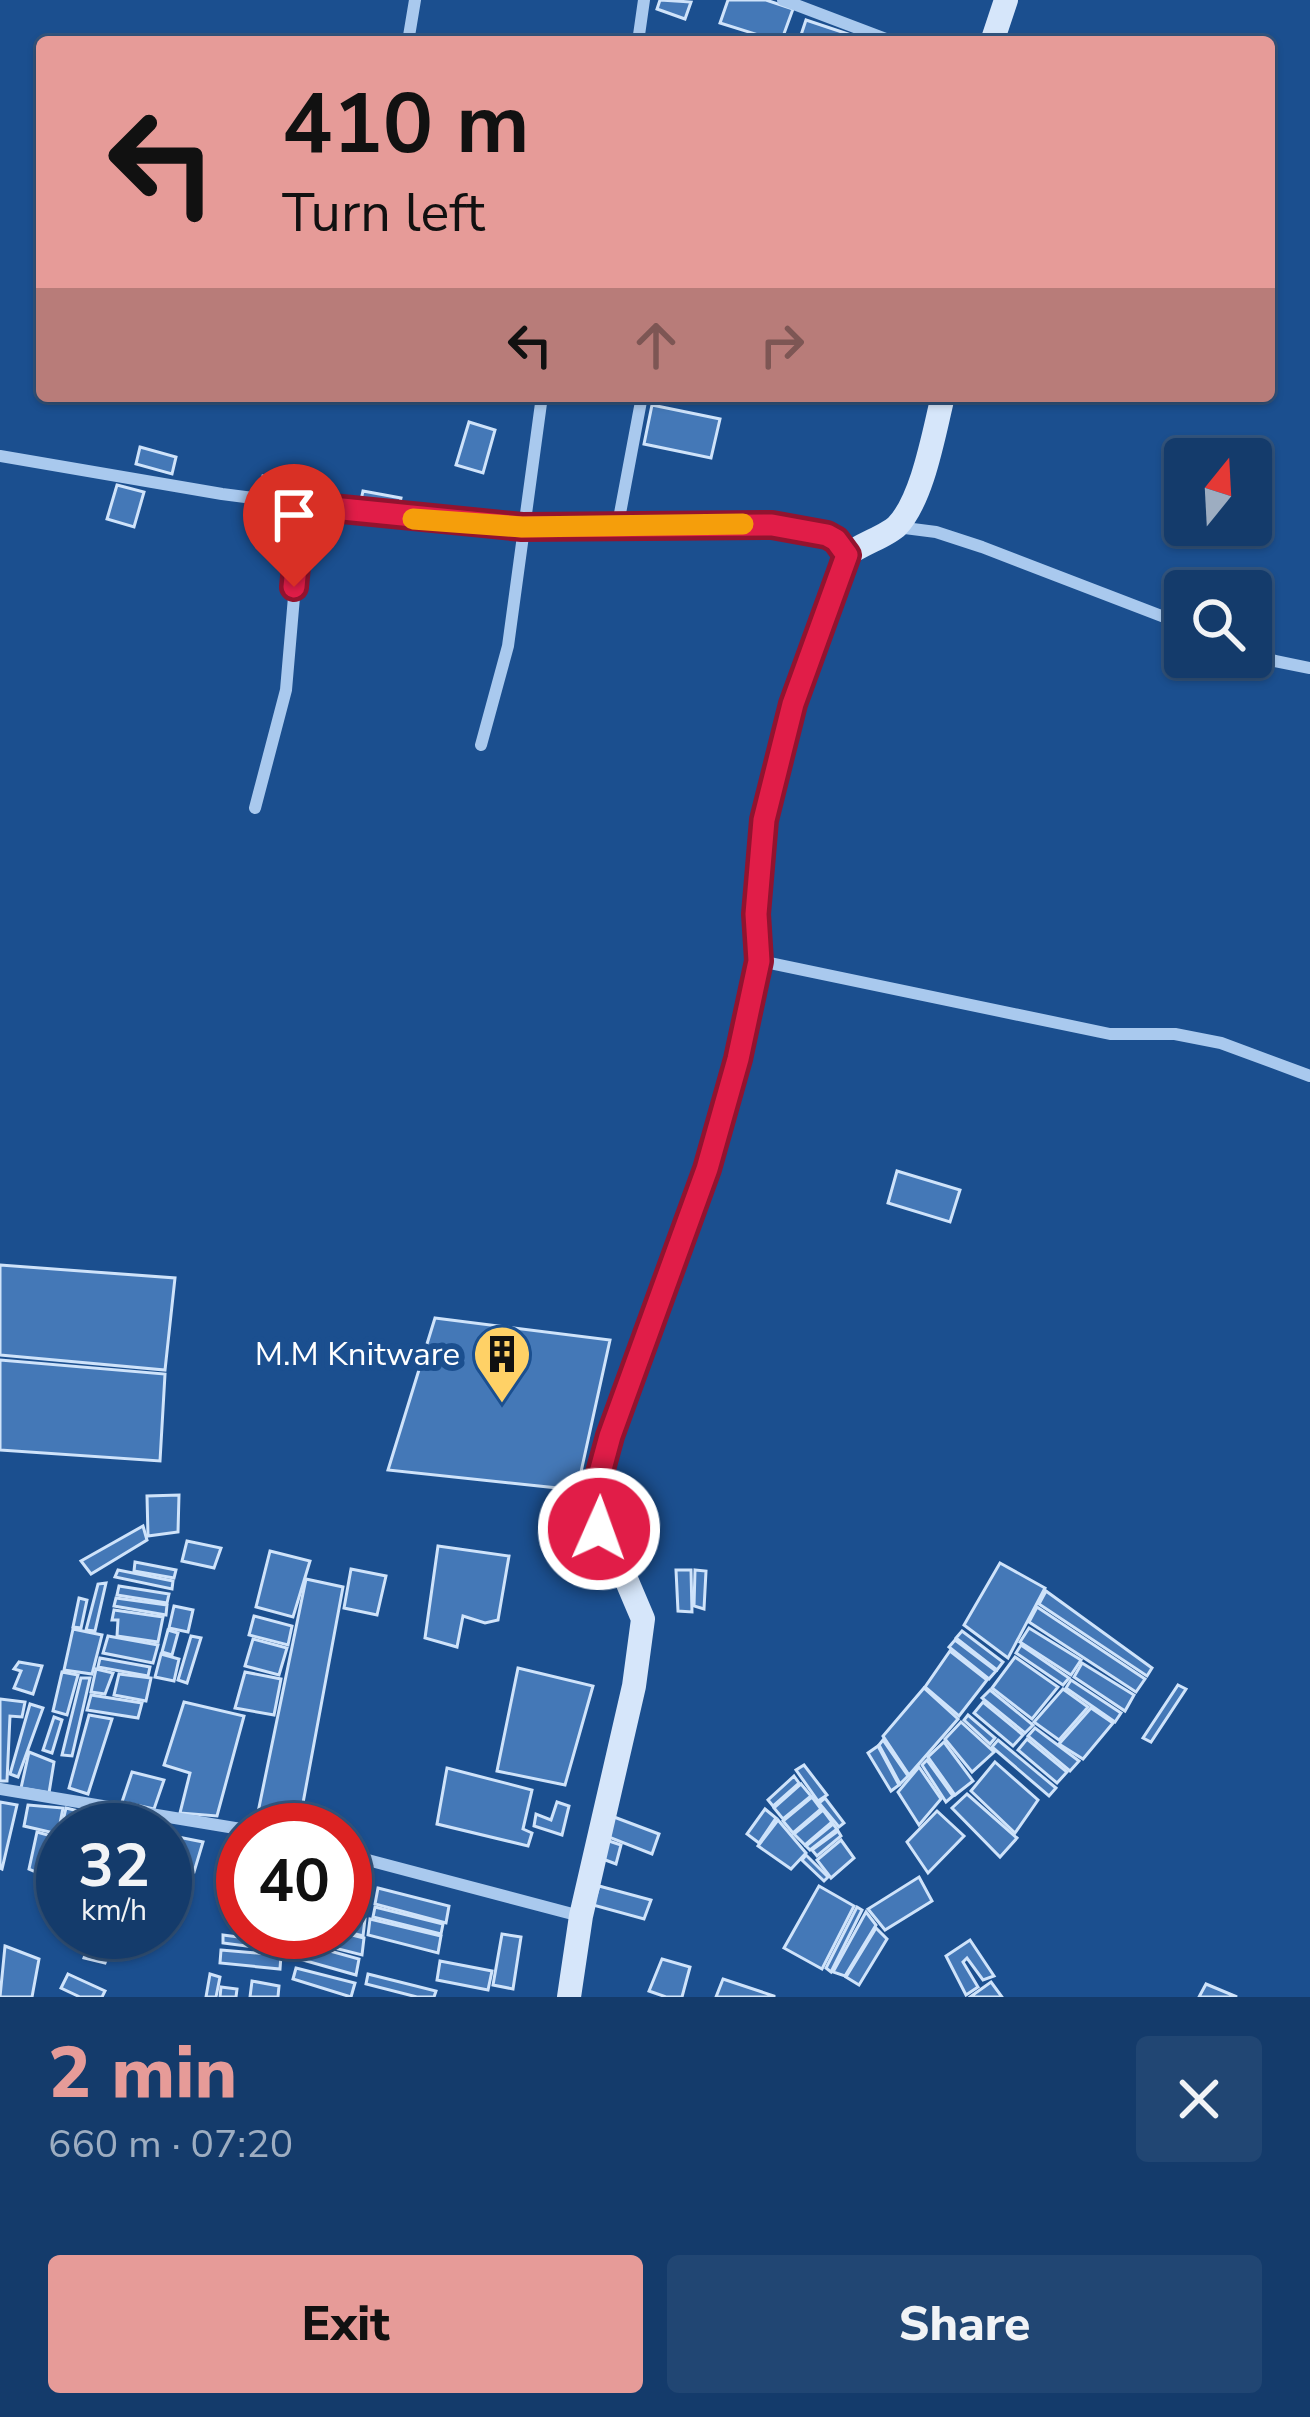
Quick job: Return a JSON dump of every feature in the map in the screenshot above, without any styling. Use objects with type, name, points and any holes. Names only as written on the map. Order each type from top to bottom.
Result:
[{"type":"street","points":[[409,36],[415,0]]},
{"type":"street","points":[[639,36],[644,0]]},
{"type":"street","points":[[783,0],[878,36]]},
{"type":"street","points":[[994,36],[1006,0]]},
{"type":"street","points":[[481,745],[508,646],[541,402]]},
{"type":"street","points":[[618,524],[641,402]]},
{"type":"street","points":[[896,527],[926,463],[941,402]]},
{"type":"street","points":[[0,457],[302,505],[522,527],[772,525],[827,535],[847,555]]},
{"type":"street","points":[[255,808],[286,690],[302,505]]},
{"type":"street","points":[[569,1997],[581,1916],[634,1687],[643,1619],[599,1529],[598,1480],[707,1169],[738,1059],[759,961],[756,914],[764,820],[793,704],[847,555],[896,527],[936,532],[1164,617]]},
{"type":"street","points":[[1272,660],[1310,668]]},
{"type":"street","points":[[759,961],[1110,1034],[1175,1034],[1221,1042],[1310,1076]]},
{"type":"street","points":[[0,1790],[216,1825]]},
{"type":"street","points":[[372,1861],[581,1916]]},
{"type":"building","points":[[660,0],[691,2],[685,19],[657,9]]},
{"type":"building","points":[[728,0],[766,0],[793,9],[783,36],[762,36],[720,23]]},
{"type":"building","points":[[806,20],[848,34],[847,36],[801,35]]},
{"type":"building","points":[[652,405],[720,419],[711,458],[644,444]]},
{"type":"building","points":[[469,422],[495,430],[483,473],[456,465]]},
{"type":"building","points":[[140,447],[176,457],[172,474],[136,464]]},
{"type":"building","points":[[263,476],[291,483],[288,493],[261,486]]},
{"type":"building","points":[[117,485],[144,492],[134,527],[107,519]]},
{"type":"building","points":[[363,491],[401,498],[399,507],[361,500]]},
{"type":"building","points":[[897,1171],[960,1190],[950,1222],[888,1203]]},
{"type":"building","points":[[0,1265],[175,1278],[165,1370],[0,1355]]},
{"type":"building","name":"M.M Knitware","points":[[435,1318],[610,1340],[577,1490],[388,1470]]},
{"type":"building","points":[[0,1360],[165,1374],[160,1461],[0,1450]]},
{"type":"building","points":[[179,1495],[178,1532],[148,1536],[147,1496]]},
{"type":"building","points":[[143,1526],[147,1540],[91,1574],[81,1561]]},
{"type":"building","points":[[187,1541],[221,1548],[214,1568],[182,1561]]},
{"type":"building","points":[[438,1546],[509,1556],[498,1620],[485,1623],[463,1616],[457,1647],[425,1638]]},
{"type":"building","points":[[270,1551],[310,1561],[293,1617],[256,1607]]},
{"type":"building","points":[[135,1562],[176,1570],[174,1578],[134,1571]]},
{"type":"building","points":[[1000,1563],[1045,1588],[1008,1658],[964,1625]]},
{"type":"building","points":[[351,1569],[386,1576],[377,1615],[344,1608]]},
{"type":"building","points":[[118,1570],[173,1581],[172,1589],[115,1577]]},
{"type":"building","points":[[676,1570],[691,1570],[692,1612],[678,1611]]},
{"type":"building","points":[[695,1570],[706,1571],[704,1609],[694,1606]]},
{"type":"building","points":[[306,1579],[343,1587],[303,1803],[260,1803]]},
{"type":"building","points":[[106,1583],[95,1631],[86,1630],[98,1584]]},
{"type":"building","points":[[119,1586],[169,1594],[167,1603],[117,1595]]},
{"type":"building","points":[[1046,1591],[1152,1668],[1147,1676],[1039,1604]]},
{"type":"building","points":[[79,1598],[87,1600],[81,1628],[73,1627]]},
{"type":"building","points":[[116,1598],[167,1605],[166,1615],[114,1606]]},
{"type":"building","points":[[174,1606],[193,1610],[188,1632],[169,1628]]},
{"type":"building","points":[[1037,1607],[1145,1679],[1136,1692],[1029,1622]]},
{"type":"building","points":[[114,1610],[163,1617],[158,1642],[117,1636]]},
{"type":"building","points":[[254,1616],[292,1626],[288,1645],[249,1635]]},
{"type":"building","points":[[1029,1628],[1081,1660],[1071,1675],[1020,1642]]},
{"type":"building","points":[[73,1629],[102,1635],[92,1674],[64,1670]]},
{"type":"building","points":[[168,1630],[178,1633],[172,1655],[162,1652]]},
{"type":"building","points":[[962,1631],[1003,1662],[997,1670],[956,1638]]},
{"type":"building","points":[[108,1636],[158,1645],[153,1663],[103,1653]]},
{"type":"building","points":[[191,1636],[201,1638],[187,1683],[178,1680]]},
{"type":"building","points":[[253,1639],[287,1648],[279,1675],[245,1666]]},
{"type":"building","points":[[955,1640],[996,1671],[989,1679],[949,1647]]},
{"type":"building","points":[[1021,1645],[1069,1678],[1063,1685],[1016,1653]]},
{"type":"building","points":[[950,1651],[987,1680],[959,1716],[925,1687]]},
{"type":"building","points":[[161,1654],[179,1659],[174,1681],[155,1677]]},
{"type":"building","points":[[1015,1657],[1058,1687],[1032,1719],[992,1688]]},
{"type":"building","points":[[100,1658],[150,1667],[148,1676],[98,1667]]},
{"type":"building","points":[[19,1662],[42,1666],[33,1694],[14,1688],[21,1671],[14,1669]]},
{"type":"building","points":[[1082,1663],[1134,1695],[1125,1711],[1074,1677]]},
{"type":"building","points":[[518,1668],[593,1686],[565,1785],[497,1771]]},
{"type":"building","points":[[96,1669],[113,1673],[105,1694],[91,1692]]},
{"type":"building","points":[[62,1672],[78,1675],[67,1715],[53,1711]]},
{"type":"building","points":[[245,1672],[281,1679],[274,1715],[235,1708]]},
{"type":"building","points":[[119,1674],[151,1678],[146,1701],[114,1695]]},
{"type":"building","points":[[81,1678],[90,1678],[72,1756],[62,1755]]},
{"type":"building","points":[[1071,1680],[1121,1713],[1115,1722],[1066,1688]]},
{"type":"building","points":[[1178,1685],[1186,1689],[1151,1742],[1143,1738]]},
{"type":"building","points":[[924,1688],[958,1719],[909,1775],[883,1736]]},
{"type":"building","points":[[1063,1689],[1088,1707],[1059,1740],[1034,1722]]},
{"type":"building","points":[[990,1690],[1033,1725],[1025,1733],[982,1698]]},
{"type":"building","points":[[91,1695],[142,1703],[138,1718],[87,1710]]},
{"type":"building","points":[[0,1699],[25,1702],[22,1717],[10,1716],[7,1781],[0,1781]]},
{"type":"building","points":[[184,1702],[244,1716],[216,1816],[192,1814],[192,1803],[182,1803],[190,1773],[164,1765]]},
{"type":"building","points":[[983,1702],[1023,1735],[1013,1746],[974,1713]]},
{"type":"building","points":[[30,1704],[43,1708],[18,1777],[10,1774]]},
{"type":"building","points":[[1091,1708],[1113,1723],[1083,1759],[1059,1744]]},
{"type":"building","points":[[89,1715],[112,1719],[88,1794],[69,1788]]},
{"type":"building","points":[[968,1715],[995,1738],[990,1744],[964,1720]]},
{"type":"building","points":[[54,1717],[62,1720],[52,1753],[43,1750]]},
{"type":"building","points":[[961,1722],[994,1752],[972,1772],[945,1739]]},
{"type":"building","points":[[1035,1728],[1079,1761],[1070,1771],[1028,1736]]},
{"type":"building","points":[[1027,1739],[1067,1772],[1057,1783],[1018,1750]]},
{"type":"building","points":[[883,1740],[908,1776],[900,1784],[879,1745]]},
{"type":"building","points":[[998,1740],[1056,1788],[1049,1796],[992,1747]]},
{"type":"building","points":[[944,1742],[973,1781],[955,1795],[928,1757]]},
{"type":"building","points":[[878,1746],[899,1785],[891,1791],[868,1753]]},
{"type":"building","points":[[29,1752],[54,1762],[49,1793],[21,1788]]},
{"type":"building","points":[[927,1760],[953,1796],[946,1802],[922,1765]]},
{"type":"building","points":[[995,1762],[1038,1800],[1015,1833],[971,1791]]},
{"type":"building","points":[[804,1765],[827,1795],[818,1801],[796,1770]]},
{"type":"building","points":[[919,1767],[941,1799],[919,1825],[898,1792]]},
{"type":"building","points":[[447,1768],[532,1790],[523,1829],[532,1833],[528,1846],[437,1824]]},
{"type":"building","points":[[132,1772],[164,1780],[156,1803],[122,1802]]},
{"type":"building","points":[[794,1776],[799,1783],[773,1806],[768,1800]]},
{"type":"building","points":[[801,1784],[811,1796],[783,1819],[774,1808]]},
{"type":"building","points":[[967,1794],[1017,1838],[1000,1857],[952,1808]]},
{"type":"building","points":[[812,1797],[821,1809],[793,1833],[783,1821]]},
{"type":"building","points":[[825,1798],[844,1823],[839,1827],[819,1803]]},
{"type":"building","points":[[0,1802],[17,1805],[2,1869],[0,1868]]},
{"type":"building","points":[[557,1802],[569,1806],[562,1835],[534,1826],[536,1814],[551,1820]]},
{"type":"building","points":[[28,1805],[36,1806],[36,1829],[24,1826]]},
{"type":"building","points":[[765,1809],[776,1818],[759,1843],[747,1834]]},
{"type":"building","points":[[823,1810],[832,1822],[805,1845],[794,1834]]},
{"type":"building","points":[[937,1811],[964,1836],[928,1873],[907,1842]]},
{"type":"building","points":[[614,1817],[659,1834],[652,1854],[606,1836]]},
{"type":"building","points":[[778,1820],[806,1853],[791,1869],[758,1846]]},
{"type":"building","points":[[833,1824],[837,1829],[810,1850],[806,1846]]},
{"type":"building","points":[[838,1831],[841,1836],[817,1856],[812,1850]]},
{"type":"building","points":[[36,1837],[36,1872],[29,1869]]},
{"type":"building","points":[[192,1840],[203,1842],[192,1872]]},
{"type":"building","points":[[606,1840],[621,1845],[616,1864],[600,1858]]},
{"type":"building","points":[[841,1840],[854,1858],[831,1878],[817,1860]]},
{"type":"building","points":[[806,1855],[828,1877],[824,1881],[802,1860]]},
{"type":"building","points":[[919,1877],[932,1901],[885,1930],[868,1909]]},
{"type":"building","points":[[599,1886],[651,1900],[644,1919],[593,1905]]},
{"type":"building","points":[[819,1886],[854,1906],[822,1969],[784,1948]]},
{"type":"building","points":[[378,1888],[449,1906],[446,1923],[375,1904]]},
{"type":"building","points":[[375,1907],[443,1924],[441,1934],[373,1917]]},
{"type":"building","points":[[857,1907],[862,1910],[831,1972],[826,1968]]},
{"type":"building","points":[[866,1912],[876,1925],[845,1976],[833,1972]]},
{"type":"building","points":[[372,1919],[441,1936],[438,1953],[372,1936]]},
{"type":"building","points":[[876,1928],[887,1939],[859,1985],[846,1977]]},
{"type":"building","points":[[502,1934],[521,1937],[513,1989],[493,1985]]},
{"type":"building","points":[[970,1940],[994,1976],[983,1980],[967,1958],[963,1962],[978,1987],[966,1995],[946,1956]]},
{"type":"building","points":[[5,1946],[39,1959],[32,1997],[0,1997]]},
{"type":"building","points":[[220,1959],[281,1959],[280,1969],[220,1963]]},
{"type":"building","points":[[299,1959],[359,1959],[356,1975]]},
{"type":"building","points":[[662,1959],[690,1967],[682,1997],[649,1991]]},
{"type":"building","points":[[440,1961],[492,1971],[488,1990],[437,1980]]},
{"type":"building","points":[[296,1968],[355,1983],[351,1997],[293,1979]]},
{"type":"building","points":[[68,1974],[105,1991],[102,1997],[80,1997],[61,1988]]},
{"type":"building","points":[[210,1974],[220,1977],[216,1997],[206,1997]]},
{"type":"building","points":[[368,1974],[436,1991],[434,1997],[417,1997],[366,1984]]},
{"type":"building","points":[[723,1979],[774,1996],[774,1997],[716,1997]]},
{"type":"building","points":[[252,1981],[279,1986],[278,1997],[250,1997]]},
{"type":"building","points":[[991,1982],[1002,1997],[970,1997]]},
{"type":"building","points":[[1206,1984],[1237,1997],[1199,1997]]},
{"type":"building","points":[[221,1987],[237,1989],[236,1997],[220,1997]]},
{"type":"slow traffic","points":[[413,519],[522,527],[743,524]]},
{"type":"place","name":"M.M Knitware","points":[[502,1405]]},
{"type":"route","points":[[294,587],[302,505],[522,527],[772,525],[827,535],[847,555],[793,704],[764,820],[756,914],[759,961],[738,1059],[707,1169],[610,1436],[598,1480],[599,1529]]}]
